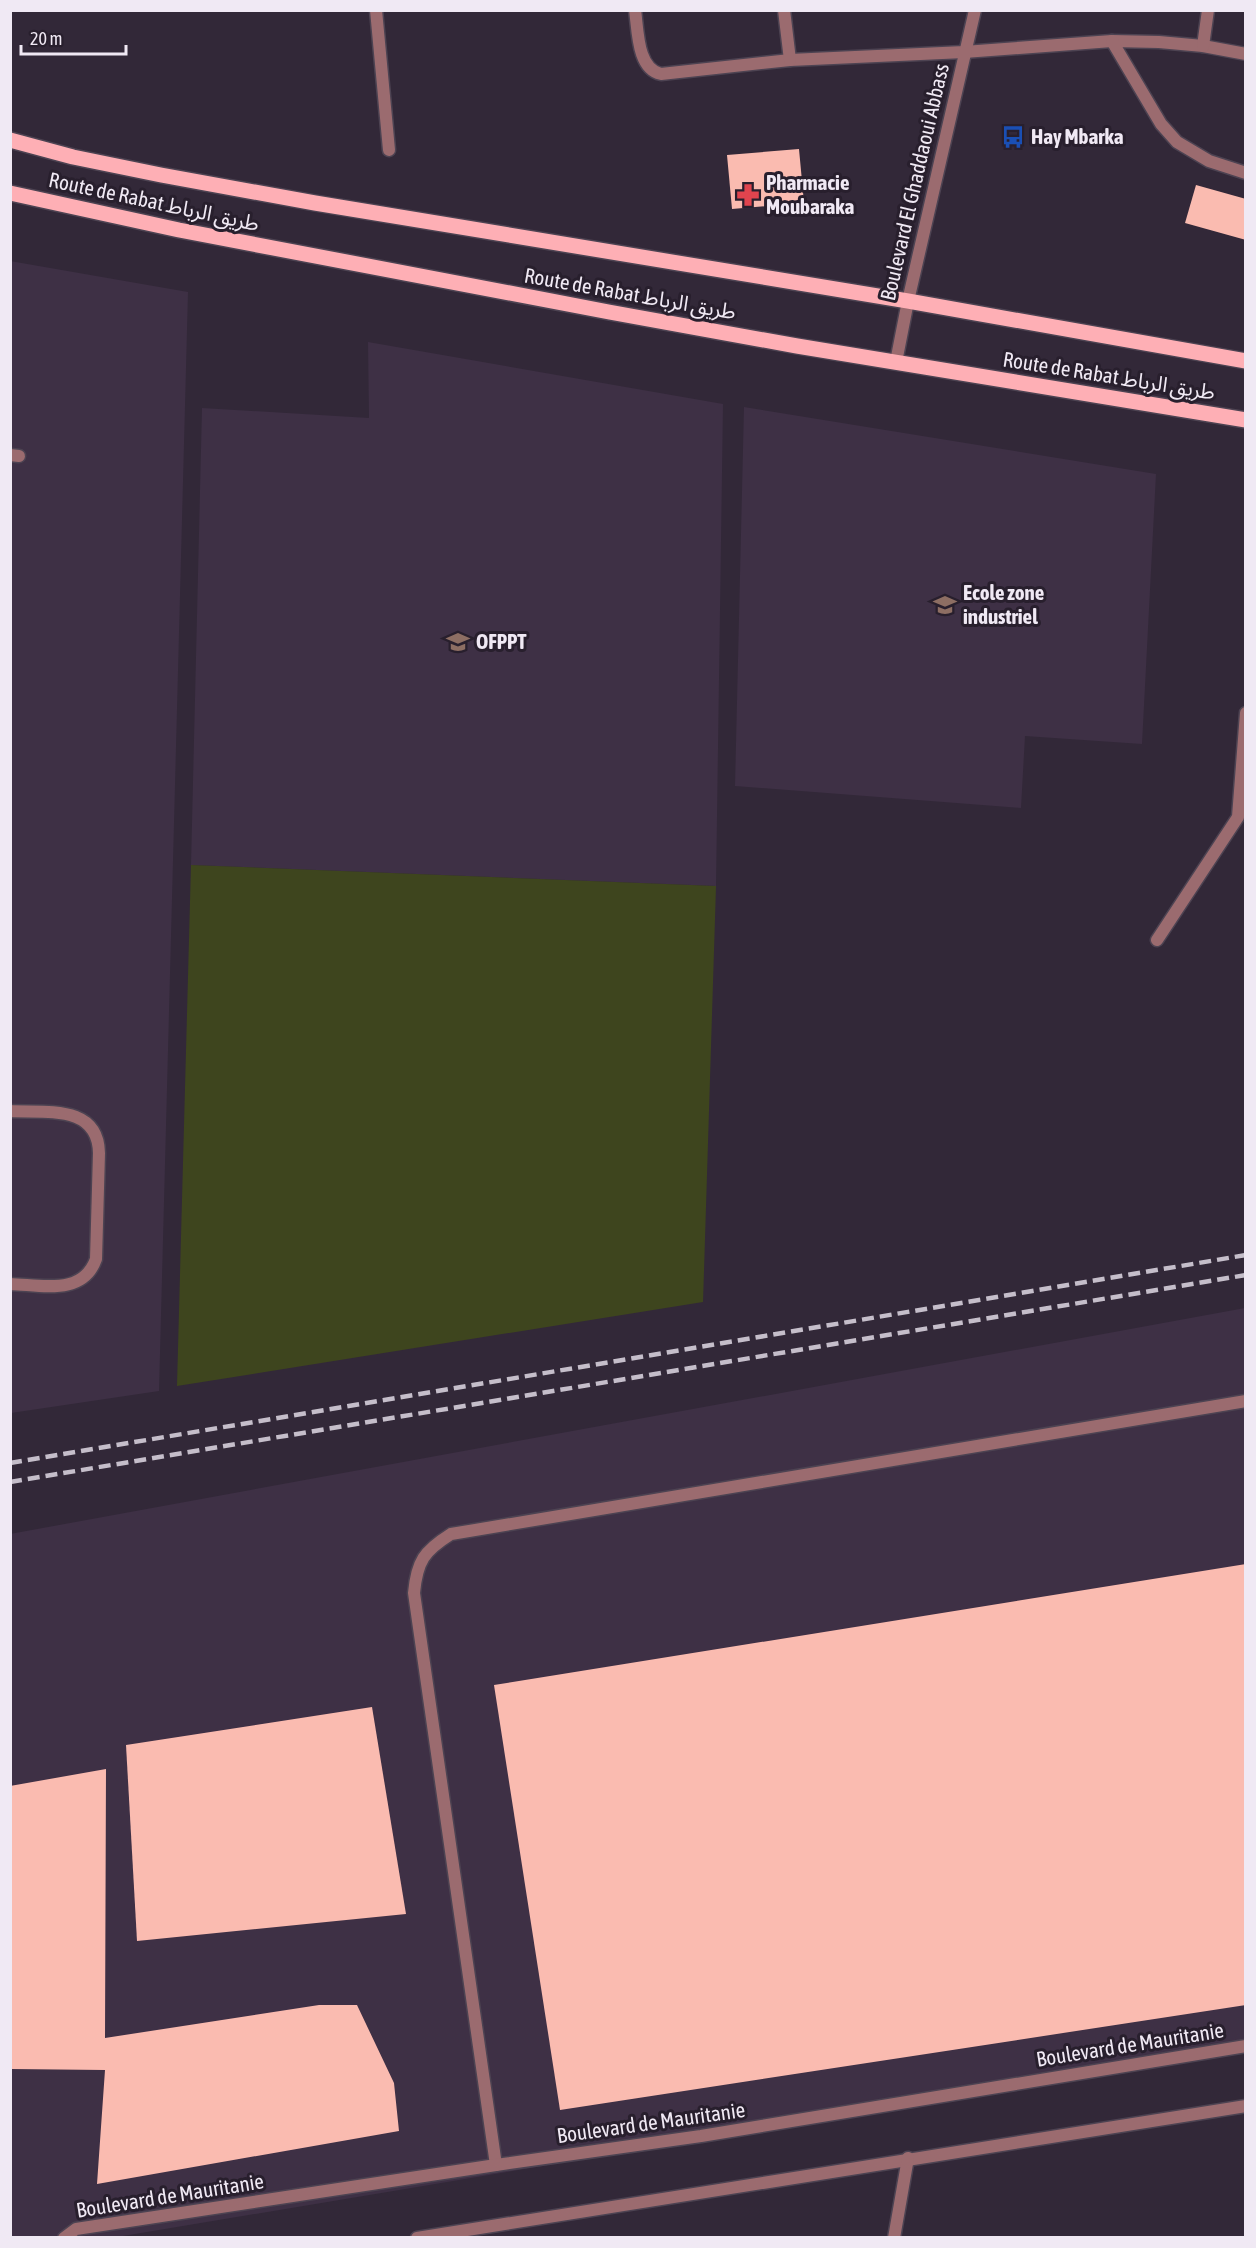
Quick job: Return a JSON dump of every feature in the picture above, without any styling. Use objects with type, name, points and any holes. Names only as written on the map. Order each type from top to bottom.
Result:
[{"type":"main road","name":"Route de Rabat طريق الرباط","points":[[10,140],[95,161],[315,203],[908,301],[1245,361]]},
{"type":"main road","name":"Route de Rabat طريق الرباط","points":[[10,193],[324,259],[785,344],[1245,420]]},
{"type":"street","points":[[635,10],[643,57],[648,67],[656,73],[666,74],[790,60],[964,52],[1112,41],[1203,46],[1245,54]]},
{"type":"street","points":[[783,10],[790,60]]},
{"type":"street","points":[[1203,46],[1208,10]]},
{"type":"street","points":[[378,11],[389,150]]},
{"type":"street","name":"Boulevard El Ghaddaoui Abbass","points":[[896,362],[974,11]]},
{"type":"street","points":[[1112,41],[1161,124],[1177,142],[1209,161],[1245,173]]},
{"type":"street","points":[[1157,939],[1238,818],[1245,713]]},
{"type":"street","points":[[10,1111],[71,1114],[80,1118],[89,1123],[95,1132],[99,1142],[99,1153],[96,1259],[92,1269],[86,1277],[74,1284],[62,1286],[10,1284]]},
{"type":"street","points":[[496,2165],[414,1593],[416,1575],[422,1557],[432,1546],[451,1534],[1245,1401]]},
{"type":"street","name":"Boulevard de Mauritanie","points":[[64,2238],[76,2229],[701,2136],[1245,2046]]},
{"type":"street","points":[[417,2238],[1245,2106]]},
{"type":"street","points":[[894,2238],[908,2158]]},
{"type":"shaded area","points":[[10,261],[188,292],[159,1391],[11,1413]]},
{"type":"shaded area","name":"OFPPT","points":[[368,342],[723,404],[716,886],[191,865],[202,408],[369,418]]},
{"type":"shaded area","name":"Ecole zone industriel","points":[[744,407],[1156,474],[1142,744],[1025,736],[1021,808],[735,786]]},
{"type":"shaded area","points":[[1245,1308],[1245,2049],[117,2237],[11,2237],[10,1534]]},
{"type":"green space","points":[[191,865],[716,886],[703,1302],[177,1386]]},
{"type":"building","points":[[799,149],[804,203],[732,209],[727,155]]},
{"type":"building","points":[[1196,185],[1246,199],[1246,240],[1185,223]]},
{"type":"building","points":[[1246,1564],[1246,2005],[560,2110],[494,1685]]},
{"type":"building","points":[[372,1707],[406,1914],[137,1941],[126,1745]]},
{"type":"building","points":[[106,1769],[105,2038],[319,2005],[357,2005],[394,2083],[399,2131],[97,2184],[105,2070],[10,2069],[10,1786]]},
{"type":"railway","points":[[10,1463],[1246,1255]]},
{"type":"railway","points":[[10,1482],[1246,1275]]},
{"type":"place","name":"Hay Mbarka","points":[[1013,137]]},
{"type":"place","name":"Pharmacie Moubaraka","points":[[748,195]]},
{"type":"place","name":"Ecole zone industriel","points":[[945,605]]},
{"type":"place","name":"OFPPT","points":[[458,642]]}]
